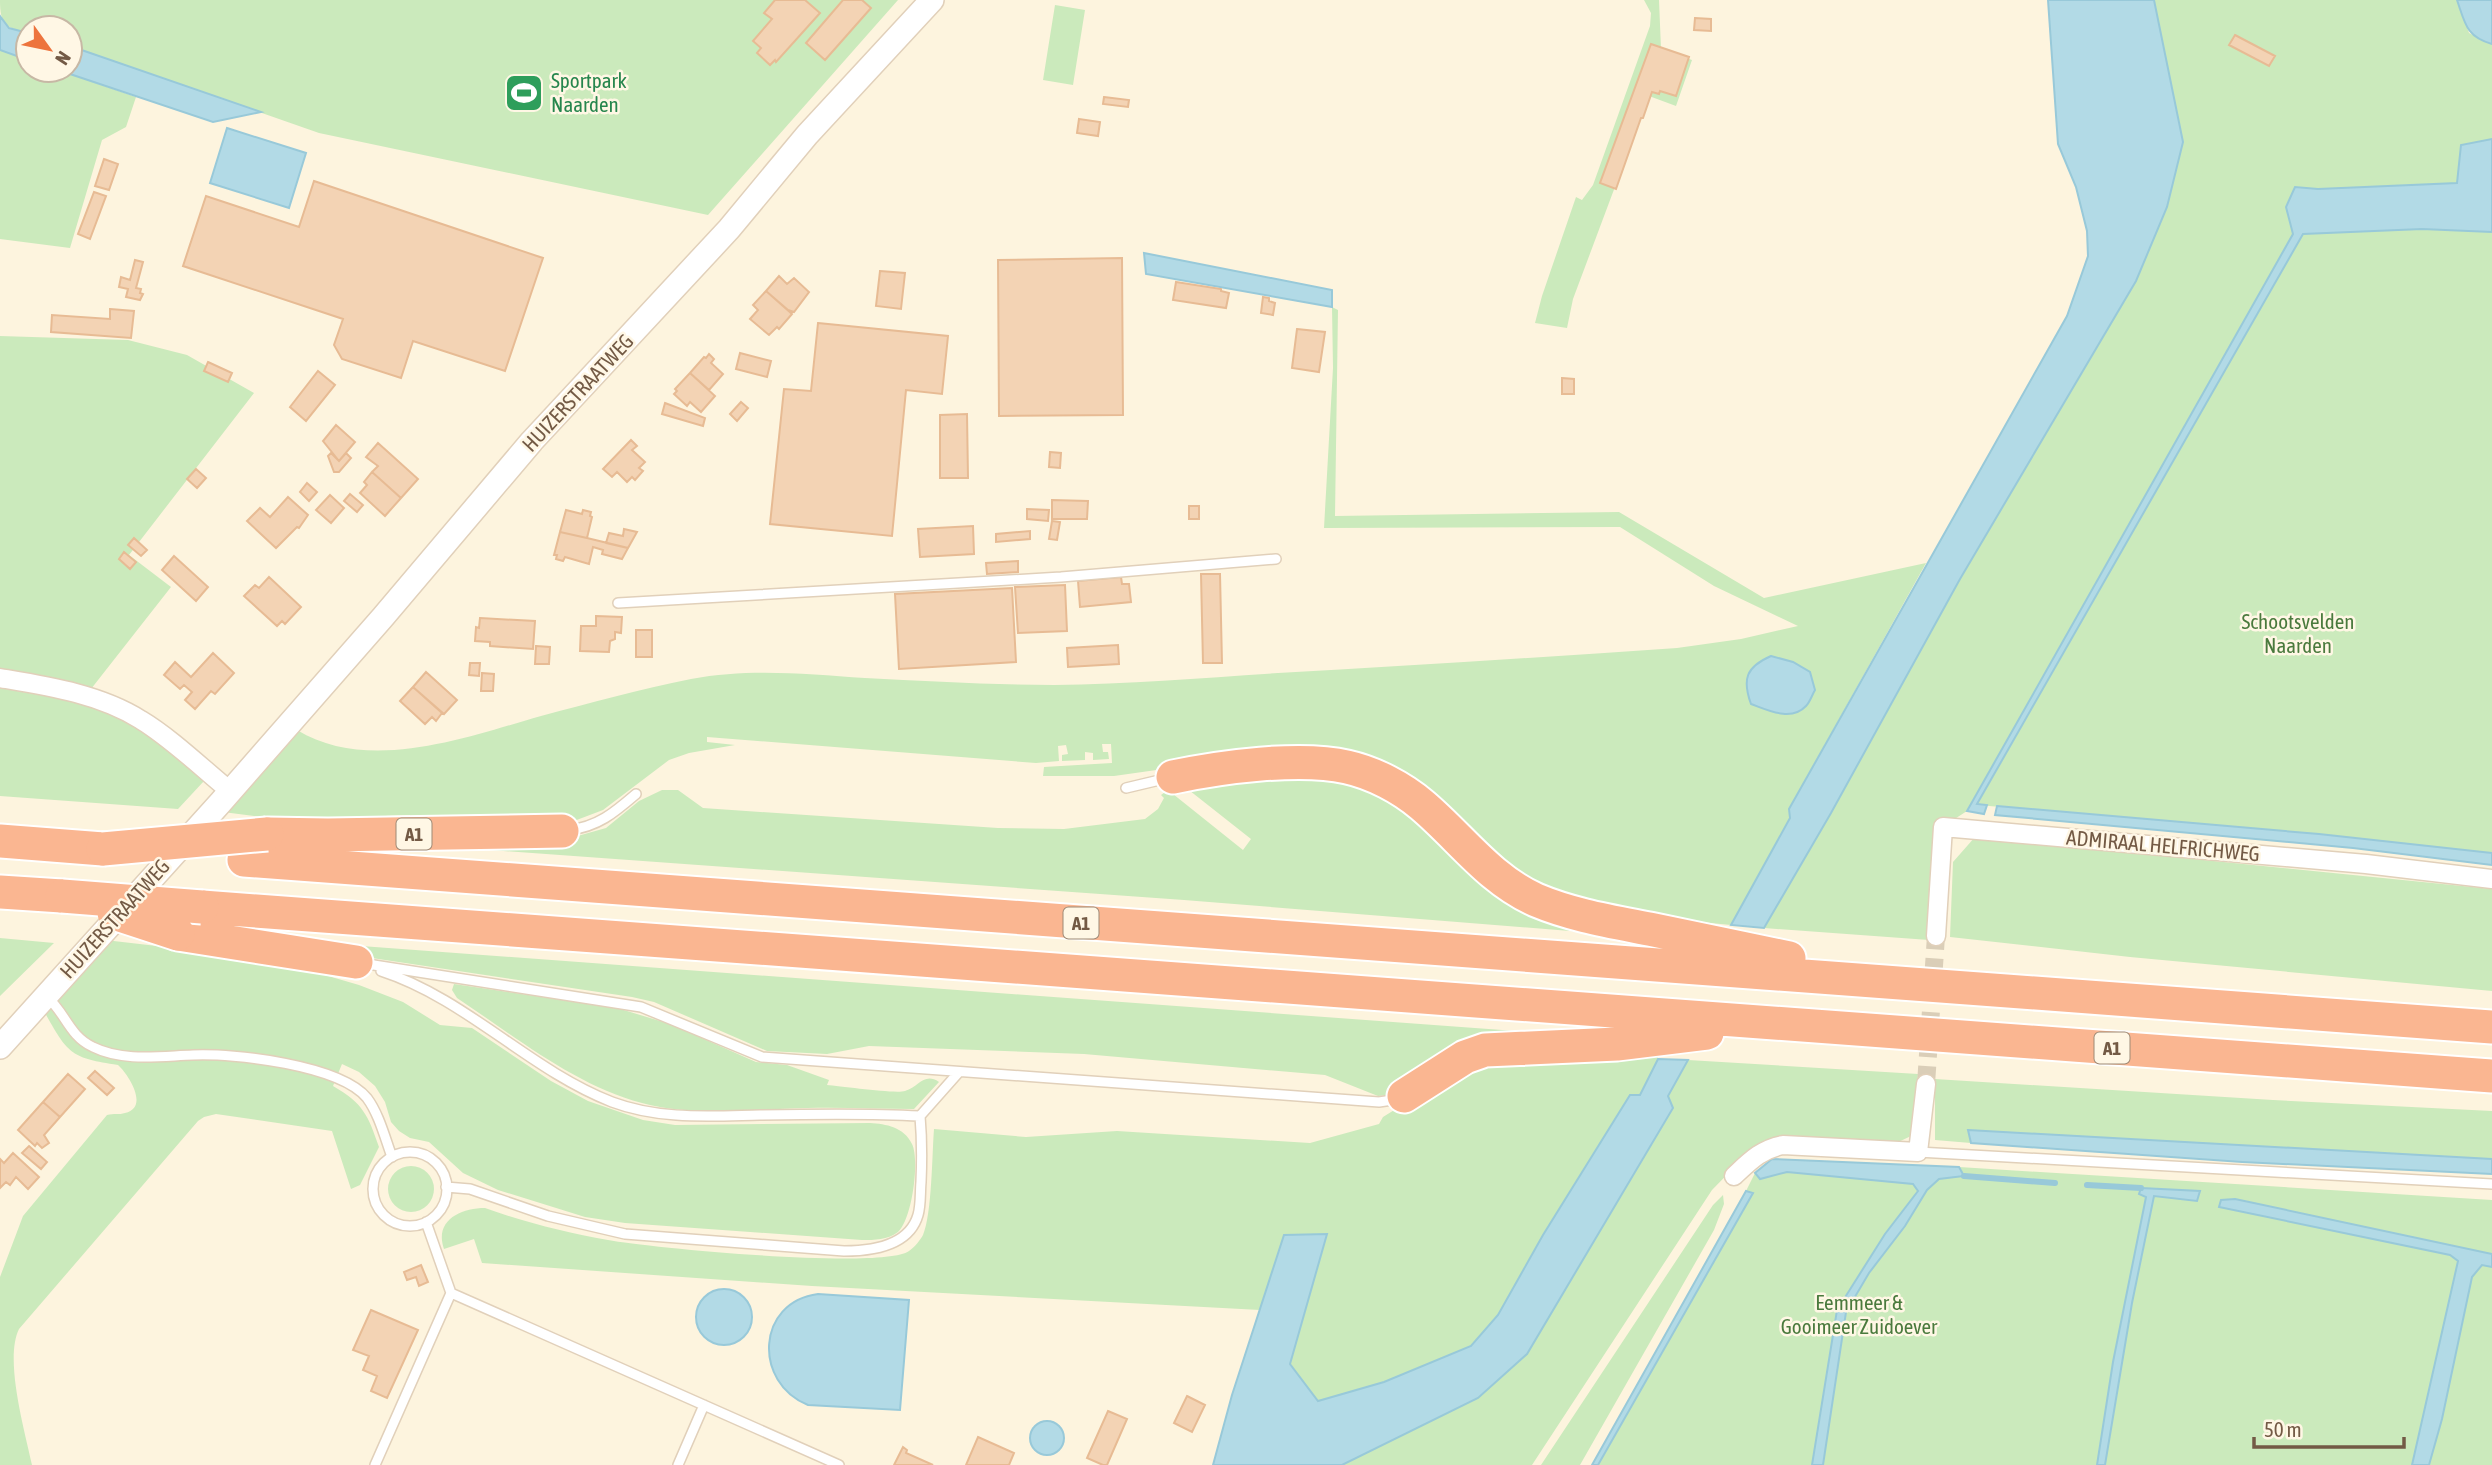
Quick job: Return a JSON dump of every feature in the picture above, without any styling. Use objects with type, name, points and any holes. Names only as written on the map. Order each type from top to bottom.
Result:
[{"type":"highway","name":"A1","points":[[1173,777],[1215,769],[1274,764],[1346,766],[1377,778],[1413,798],[1495,874],[1549,905],[1599,919],[1918,985]]},
{"type":"highway","name":"A1","points":[[103,849],[267,834],[562,831]]},
{"type":"highway","name":"A1","points":[[0,841],[2492,1027]]},
{"type":"highway","name":"A1","points":[[0,892],[2492,1076]]},
{"type":"highway","name":"A1","points":[[62,896],[178,934],[356,962]]},
{"type":"highway","name":"A1","points":[[1404,1096],[1465,1057],[1485,1050],[1617,1044],[1775,1024]]},
{"type":"street","name":"HUIZERSTRAATWEG","points":[[0,1047],[230,792],[532,441],[729,229],[807,135],[932,0]]},
{"type":"street","points":[[0,678],[82,695],[118,708],[142,720],[230,792]]},
{"type":"street","name":"ADMIRAAL HELFRICHWEG","points":[[1936,936],[1943,827],[2366,864],[2492,879]]},
{"type":"street","points":[[1734,1176],[1756,1156],[1769,1148],[1783,1145],[1918,1152],[1926,1084]]},
{"type":"lane","points":[[618,603],[1061,577],[1276,559]]},
{"type":"lane","name":"A1","points":[[1126,788],[1173,777]]},
{"type":"lane","name":"A1","points":[[562,831],[585,827],[606,819],[636,794]]},
{"type":"lane","name":"A1","points":[[356,962],[619,1002],[654,1012],[762,1057],[1379,1102],[1388,1102],[1404,1096]]},
{"type":"lane","name":"A1","points":[[356,962],[400,977],[429,991],[458,1007],[572,1083],[595,1095],[637,1109],[680,1116],[920,1116]]},
{"type":"lane","points":[[46,996],[82,1042],[104,1052],[140,1057],[226,1056],[294,1066],[342,1080],[366,1098],[375,1112],[392,1157]]},
{"type":"lane","points":[[446,1187],[482,1192],[548,1216],[625,1234],[844,1251],[866,1250],[902,1238],[909,1232],[918,1216],[922,1152],[920,1116],[958,1072]]},
{"type":"lane","points":[[409,1152],[432,1160],[441,1169],[446,1187],[443,1205],[436,1215],[414,1226],[391,1221],[375,1203],[374,1180],[378,1169],[392,1157],[409,1152]]},
{"type":"lane","points":[[1918,1152],[2492,1184]]},
{"type":"lane","points":[[374,1465],[451,1293],[426,1222]]},
{"type":"lane","points":[[451,1293],[839,1465]]},
{"type":"lane","points":[[678,1465],[704,1405]]},
{"type":"green space","name":"Sportpark Naarden","points":[[0,0],[898,0],[708,215],[319,133],[84,51],[84,14],[14,14],[14,29],[5,24]]},
{"type":"green space","points":[[1644,0],[1659,0],[1661,49],[1692,60],[1676,106],[1649,96],[1573,299],[1567,328],[1535,323],[1576,197],[1582,200],[1593,185],[1650,26],[1651,13]]},
{"type":"green space","points":[[2154,0],[2457,0],[2469,33],[2492,44],[2492,139],[2461,145],[2457,183],[2318,189],[2295,187],[2286,207],[2293,234],[1967,811],[1936,831],[1929,940],[1764,928],[1831,813],[1960,579],[2136,281],[2167,207],[2183,142]]},
{"type":"green space","points":[[1055,5],[1085,10],[1073,85],[1043,80]]},
{"type":"green space","points":[[0,50],[14,55],[14,84],[84,84],[84,79],[136,97],[126,127],[102,140],[70,248],[0,239]]},
{"type":"green space","name":"Schootsvelden Naarden","points":[[2422,229],[2492,232],[2492,853],[2319,834],[1977,805],[2303,233]]},
{"type":"green space","points":[[1332,307],[1338,310],[1335,516],[1619,512],[1764,598],[1926,563],[1789,809],[1790,818],[1731,925],[1669,919],[1542,891],[1407,784],[1220,761],[1114,776],[1043,776],[1044,767],[1112,763],[1111,744],[1102,744],[1103,752],[1108,752],[1109,759],[1093,760],[1093,753],[1085,752],[1085,760],[1062,761],[1062,755],[1068,754],[1066,745],[1058,746],[1059,761],[1036,763],[707,737],[707,742],[735,745],[689,753],[669,760],[603,810],[574,821],[410,824],[410,815],[284,820],[223,812],[297,730],[325,743],[355,749],[418,747],[482,733],[634,692],[713,676],[778,673],[1007,684],[1110,683],[1677,648],[1741,639],[1798,626],[1714,586],[1620,527],[1324,528],[1333,368]]},
{"type":"green space","points":[[0,336],[128,340],[187,355],[254,393],[129,555],[171,587],[91,689],[0,669]]},
{"type":"green space","points":[[0,688],[70,701],[121,718],[154,740],[204,781],[178,809],[0,796]]},
{"type":"green space","points":[[1255,771],[1369,781],[1457,849],[1644,937],[1184,900],[407,844],[574,837],[606,828],[639,801],[662,790],[678,790],[703,808],[998,828],[1064,829],[1145,819],[1158,809],[1164,798],[1161,795],[1168,790],[1243,850],[1251,839],[1180,783]]},
{"type":"green space","points":[[1975,837],[2492,889],[2492,991],[1950,937],[1953,862]]},
{"type":"green space","points":[[0,938],[54,943],[0,996]]},
{"type":"green space","points":[[105,940],[311,971],[359,985],[403,1002],[440,1025],[472,1028],[551,1081],[588,1101],[643,1120],[675,1125],[870,1123],[894,1128],[909,1138],[914,1152],[915,1176],[907,1215],[894,1235],[867,1240],[625,1223],[585,1217],[498,1190],[463,1173],[429,1142],[410,1138],[399,1131],[391,1122],[385,1102],[375,1086],[359,1072],[342,1064],[333,1086],[358,1104],[379,1147],[360,1185],[351,1189],[332,1131],[216,1114],[198,1121],[19,1329],[15,1342],[15,1377],[32,1465],[0,1465],[0,1277],[23,1216],[107,1115],[125,1113],[132,1110],[136,1104],[135,1090],[118,1065],[90,1060],[72,1052],[45,1013]]},
{"type":"green space","points":[[280,940],[1569,1035],[1390,1095],[1378,1096],[1325,1075],[1084,1054],[869,1046],[827,1054],[767,1051],[654,1002],[292,946]]},
{"type":"green space","points":[[454,984],[617,1008],[670,1024],[756,1062],[787,1065],[829,1080],[827,1085],[899,1092],[910,1089],[925,1079],[939,1082],[914,1109],[703,1111],[642,1103],[593,1084],[546,1058],[457,998],[452,990]]},
{"type":"green space","points":[[1657,1054],[1658,1059],[1640,1095],[1630,1095],[1543,1235],[1498,1315],[1471,1347],[1384,1382],[1318,1401],[1290,1364],[1326,1234],[1284,1235],[1260,1310],[812,1286],[482,1263],[474,1239],[444,1249],[442,1239],[446,1224],[451,1218],[467,1210],[485,1208],[561,1230],[632,1244],[764,1256],[890,1256],[909,1251],[923,1235],[930,1199],[934,1129],[1026,1137],[1117,1131],[1310,1143],[1379,1124],[1383,1117],[1468,1064]]},
{"type":"green space","points":[[1688,1060],[1918,1074],[1911,1136],[1892,1145],[1773,1141],[1754,1147],[1712,1190],[1532,1465],[1342,1465],[1478,1398],[1527,1354],[1601,1226]]},
{"type":"green space","points":[[1935,1079],[2492,1111],[2492,1159],[1969,1130],[1971,1143],[1935,1140]]},
{"type":"green space","name":"Eemmeer & Gooimeer Zuidoever","points":[[1773,1163],[1959,1167],[2492,1200],[2492,1465],[1598,1465],[1752,1193],[1746,1191],[1755,1173],[1760,1179]]},
{"type":"green space","points":[[411,1166],[427,1173],[434,1189],[427,1205],[411,1212],[395,1205],[388,1189],[395,1173]]},
{"type":"green space","points":[[1723,1195],[1724,1204],[1714,1230],[1580,1465],[1541,1465],[1713,1205]]},
{"type":"water","points":[[2048,0],[2154,0],[2183,142],[2167,207],[2136,281],[1960,579],[1831,813],[1764,928],[1731,925],[1790,818],[1789,809],[2067,316],[2088,256],[2087,231],[2076,187],[2058,144]]},
{"type":"water","points":[[2457,0],[2492,0],[2492,44],[2477,37],[2468,28]]},
{"type":"water","points":[[0,16],[9,28],[14,29],[14,55],[0,50]]},
{"type":"water","points":[[84,51],[261,112],[213,122],[84,79]]},
{"type":"water","points":[[227,128],[306,153],[289,208],[210,183]]},
{"type":"water","points":[[2492,139],[2492,232],[2422,229],[2303,234],[1977,804],[1987,805],[1984,814],[1967,811],[2293,234],[2286,207],[2295,187],[2318,189],[2457,183],[2461,145]]},
{"type":"water","points":[[1144,253],[1332,290],[1332,307],[1146,274]]},
{"type":"water","points":[[1771,656],[1793,662],[1810,672],[1815,690],[1800,711],[1779,713],[1751,704],[1747,688],[1748,675],[1751,669]]},
{"type":"water","points":[[1997,806],[2319,834],[2492,853],[2492,865],[2353,848],[1995,815]]},
{"type":"water","points":[[1658,1059],[1688,1060],[1668,1096],[1673,1108],[1527,1354],[1478,1398],[1342,1465],[1213,1465],[1232,1395],[1284,1235],[1327,1234],[1290,1364],[1318,1401],[1384,1382],[1471,1346],[1498,1315],[1543,1235],[1630,1095],[1640,1095]]},
{"type":"water","points":[[1968,1130],[2492,1159],[2492,1174],[2242,1162],[1971,1143]]},
{"type":"water","points":[[1772,1159],[1959,1167],[1964,1176],[1939,1179],[1927,1190],[1905,1226],[1869,1273],[1846,1312],[1823,1465],[1812,1465],[1837,1310],[1885,1234],[1918,1191],[1913,1184],[1787,1172],[1760,1179],[1755,1173]]},
{"type":"water","points":[[2141,1188],[2200,1191],[2197,1201],[2154,1196],[2132,1303],[2105,1465],[2097,1465],[2113,1362],[2146,1197],[2139,1194]]},
{"type":"water","points":[[1746,1191],[1753,1193],[1598,1465],[1592,1465]]},
{"type":"water","points":[[2235,1199],[2492,1254],[2492,1267],[2482,1265],[2472,1277],[2442,1419],[2429,1465],[2412,1465],[2458,1261],[2450,1255],[2219,1207],[2221,1200]]},
{"type":"water","points":[[724,1289],[735,1291],[744,1297],[750,1306],[750,1328],[744,1337],[735,1343],[724,1345],[713,1343],[704,1337],[698,1328],[696,1317],[698,1306],[704,1297],[713,1291]]},
{"type":"water","points":[[818,1294],[909,1300],[900,1410],[808,1405],[790,1394],[778,1380],[771,1362],[769,1344],[773,1327],[783,1312],[798,1300]]},
{"type":"water","points":[[1047,1421],[1059,1426],[1064,1438],[1059,1450],[1047,1455],[1035,1450],[1030,1438],[1035,1426]]},
{"type":"building","points":[[775,0],[805,0],[820,13],[776,62],[775,60],[770,65],[757,53],[761,48],[753,41],[772,19],[764,13]]},
{"type":"building","points":[[843,0],[862,0],[871,8],[825,60],[806,43]]},
{"type":"building","points":[[1695,18],[1711,19],[1711,31],[1694,30]]},
{"type":"building","points":[[2235,35],[2275,56],[2269,66],[2229,45]]},
{"type":"building","points":[[1651,44],[1689,57],[1676,96],[1660,91],[1659,94],[1652,92],[1616,189],[1600,183]]},
{"type":"building","points":[[1104,97],[1129,100],[1128,107],[1103,104]]},
{"type":"building","points":[[1079,119],[1100,122],[1098,136],[1077,133]]},
{"type":"building","points":[[104,159],[118,164],[109,190],[95,186]]},
{"type":"building","points":[[314,181],[543,258],[505,371],[413,341],[401,378],[342,359],[334,345],[343,319],[183,266],[206,196],[299,227]]},
{"type":"building","points":[[94,192],[106,196],[90,239],[78,234]]},
{"type":"building","points":[[1122,258],[1123,415],[999,416],[998,260]]},
{"type":"building","points":[[135,260],[143,262],[136,288],[141,289],[140,293],[143,294],[140,300],[126,297],[128,289],[119,287],[121,277],[130,280]]},
{"type":"building","points":[[880,271],[905,273],[901,309],[876,306]]},
{"type":"building","points":[[779,276],[787,284],[794,278],[809,292],[794,312],[766,291]]},
{"type":"building","points":[[1176,282],[1221,289],[1229,293],[1226,308],[1173,300]]},
{"type":"building","points":[[766,291],[792,314],[779,329],[777,327],[769,335],[750,319],[758,310],[753,305]]},
{"type":"building","points":[[1263,297],[1275,303],[1273,315],[1261,313]]},
{"type":"building","points":[[110,309],[134,311],[131,338],[51,332],[52,315],[110,319]]},
{"type":"building","points":[[818,323],[948,336],[942,394],[906,390],[892,536],[770,524],[784,389],[811,391]]},
{"type":"building","points":[[1297,329],[1325,332],[1319,372],[1292,368]]},
{"type":"building","points":[[740,353],[771,361],[767,377],[736,369]]},
{"type":"building","points":[[709,354],[714,359],[711,363],[723,374],[709,390],[690,373]]},
{"type":"building","points":[[208,362],[232,373],[228,382],[204,371]]},
{"type":"building","points":[[318,371],[335,385],[306,421],[290,407]]},
{"type":"building","points":[[690,373],[715,396],[701,412],[690,402],[687,406],[674,394],[677,391],[675,389]]},
{"type":"building","points":[[1562,378],[1574,379],[1574,394],[1562,394]]},
{"type":"building","points":[[741,402],[748,408],[737,421],[730,414]]},
{"type":"building","points":[[665,403],[705,418],[703,426],[662,414]]},
{"type":"building","points":[[967,414],[968,478],[940,478],[940,415]]},
{"type":"building","points":[[336,425],[355,442],[339,461],[323,441]]},
{"type":"building","points":[[631,440],[637,446],[632,450],[645,462],[639,468],[643,471],[635,480],[632,477],[627,482],[617,472],[612,477],[603,469]]},
{"type":"building","points":[[378,443],[418,479],[401,498],[372,472],[378,466],[366,457]]},
{"type":"building","points":[[1050,452],[1061,453],[1060,468],[1049,467]]},
{"type":"building","points":[[331,453],[339,461],[346,453],[351,458],[339,472],[334,472],[328,456]]},
{"type":"building","points":[[196,469],[206,478],[197,488],[187,479]]},
{"type":"building","points":[[372,472],[401,498],[385,516],[360,493],[367,485],[364,482]]},
{"type":"building","points":[[307,483],[317,492],[309,501],[300,492]]},
{"type":"building","points":[[350,494],[363,505],[357,512],[344,501]]},
{"type":"building","points":[[330,495],[344,508],[331,523],[316,510]]},
{"type":"building","points":[[288,497],[308,515],[299,528],[276,548],[247,521],[260,508],[270,517]]},
{"type":"building","points":[[1052,500],[1088,501],[1087,519],[1052,519]]},
{"type":"building","points":[[1189,506],[1199,506],[1199,519],[1189,519]]},
{"type":"building","points":[[1027,509],[1049,510],[1048,521],[1027,519]]},
{"type":"building","points":[[566,510],[582,514],[583,510],[591,512],[587,538],[560,532]]},
{"type":"building","points":[[1052,521],[1060,522],[1057,540],[1049,539]]},
{"type":"building","points":[[973,526],[974,554],[920,557],[918,529]]},
{"type":"building","points":[[624,529],[637,532],[628,548],[606,543],[609,533],[623,536]]},
{"type":"building","points":[[1030,531],[1030,539],[996,542],[996,534]]},
{"type":"building","points":[[560,532],[628,548],[622,559],[602,554],[603,550],[593,547],[589,564],[565,557],[563,561],[556,559],[557,555],[554,555]]},
{"type":"building","points":[[134,538],[147,550],[141,556],[128,545]]},
{"type":"building","points":[[124,552],[136,562],[130,569],[119,559]]},
{"type":"building","points":[[174,556],[208,587],[196,601],[162,570]]},
{"type":"building","points":[[1018,561],[1018,572],[987,574],[986,563]]},
{"type":"building","points":[[1201,574],[1220,574],[1222,663],[1203,663]]},
{"type":"building","points":[[269,577],[301,607],[285,624],[282,621],[277,626],[244,596],[255,585],[259,588]]},
{"type":"building","points":[[1121,577],[1122,584],[1129,584],[1131,602],[1080,607],[1078,581]]},
{"type":"building","points":[[1065,585],[1067,631],[1018,633],[1015,587]]},
{"type":"building","points":[[1012,588],[1016,662],[899,669],[895,594]]},
{"type":"building","points":[[596,616],[622,617],[621,633],[615,632],[615,639],[610,641],[609,652],[580,651],[581,626],[596,626]]},
{"type":"building","points":[[480,618],[535,621],[533,649],[490,646],[490,642],[475,641]]},
{"type":"building","points":[[636,630],[652,630],[652,657],[636,657]]},
{"type":"building","points":[[1118,645],[1119,664],[1068,667],[1067,648]]},
{"type":"building","points":[[536,646],[550,647],[549,664],[535,664]]},
{"type":"building","points":[[213,653],[234,673],[215,694],[211,691],[195,709],[185,700],[192,692],[184,685],[180,689],[164,675],[175,662],[191,677]]},
{"type":"building","points":[[470,663],[480,663],[479,676],[469,675]]},
{"type":"building","points":[[426,672],[457,700],[444,714],[413,687]]},
{"type":"building","points":[[482,673],[494,674],[493,691],[481,691]]},
{"type":"building","points":[[413,687],[442,713],[436,721],[432,717],[425,724],[400,701]]},
{"type":"building","points":[[95,1071],[114,1088],[107,1095],[88,1078]]},
{"type":"building","points":[[68,1074],[85,1089],[60,1117],[43,1102]]},
{"type":"building","points":[[43,1102],[60,1117],[44,1135],[49,1143],[42,1148],[37,1143],[35,1146],[18,1130]]},
{"type":"building","points":[[29,1146],[47,1162],[41,1169],[22,1153]]},
{"type":"building","points":[[13,1153],[39,1177],[28,1189],[16,1177],[10,1185],[6,1182],[0,1188],[0,1159],[4,1163]]},
{"type":"building","points":[[421,1265],[428,1282],[419,1286],[416,1277],[407,1280],[404,1272]]},
{"type":"building","points":[[371,1310],[418,1330],[387,1398],[371,1391],[377,1376],[363,1370],[369,1356],[353,1350]]},
{"type":"building","points":[[1187,1396],[1205,1405],[1192,1432],[1174,1423]]},
{"type":"building","points":[[1108,1411],[1127,1419],[1107,1465],[1103,1465],[1087,1458]]},
{"type":"building","points":[[978,1437],[1014,1453],[1009,1465],[966,1465]]},
{"type":"building","points":[[903,1447],[907,1450],[906,1453],[933,1465],[894,1465]]},
{"type":"waterway","points":[[1964,1176],[2055,1183]]},
{"type":"waterway","points":[[2087,1185],[2141,1188]]},
{"type":"tunnel","points":[[1926,1084],[1936,936]]},
{"type":"place","name":"Sportpark Naarden","points":[[524,93]]}]
